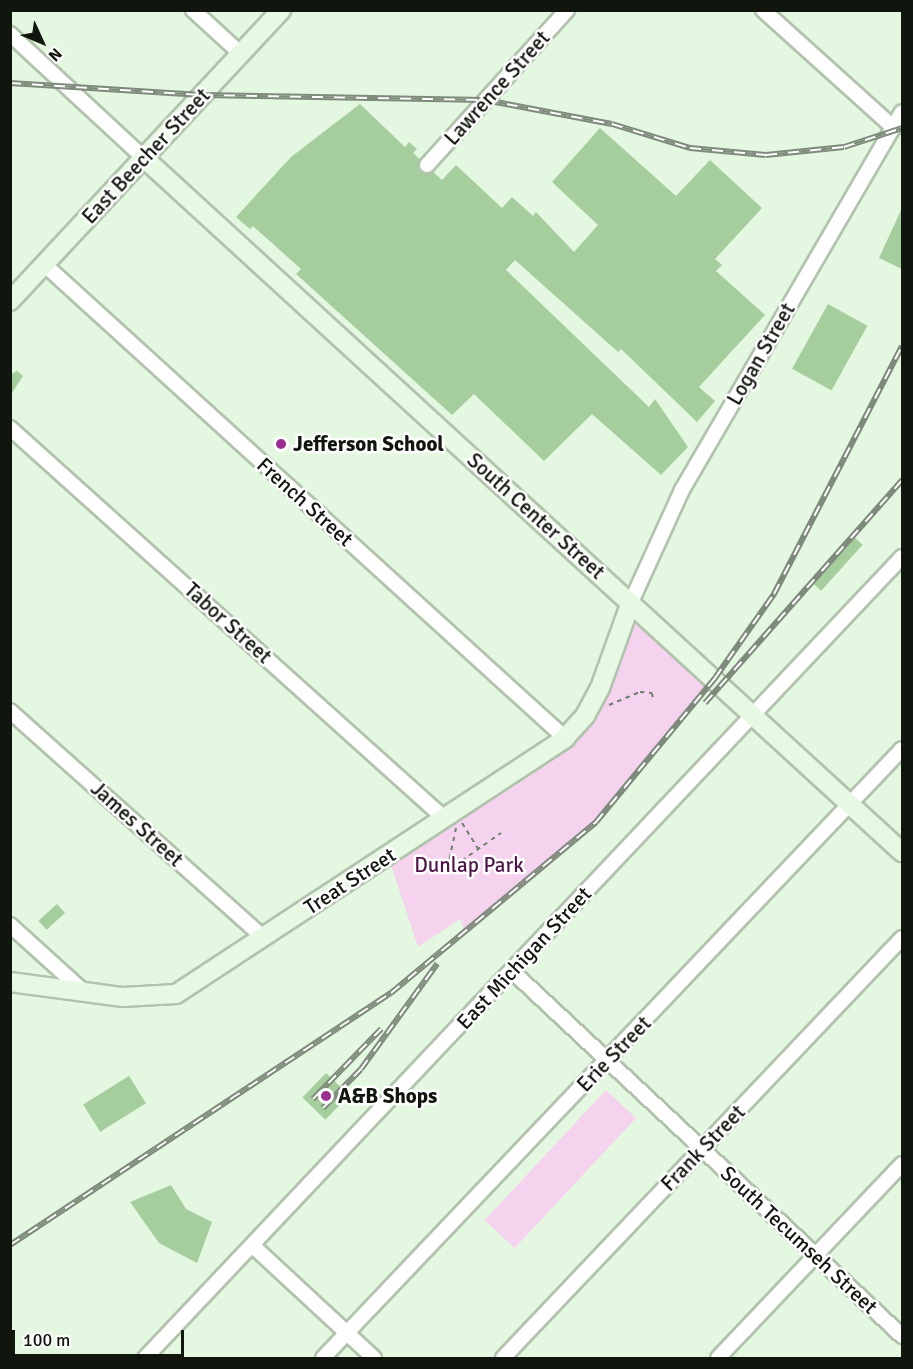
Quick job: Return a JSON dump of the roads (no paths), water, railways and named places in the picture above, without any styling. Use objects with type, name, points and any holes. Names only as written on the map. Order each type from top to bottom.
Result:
[{"type":"street","points":[[193,10],[241,54]]},
{"type":"street","name":"East Beecher Street","points":[[10,301],[281,10]]},
{"type":"street","name":"Lawrence Street","points":[[427,165],[567,10]]},
{"type":"street","points":[[763,10],[894,128]]},
{"type":"street","name":"South Center Street","points":[[10,34],[754,713],[903,852]]},
{"type":"street","name":"Logan Street","points":[[631,602],[682,490],[903,112]]},
{"type":"street","name":"French Street","points":[[45,265],[565,738]]},
{"type":"street","name":"Tabor Street","points":[[10,428],[454,824]]},
{"type":"street","name":"East Michigan Street","points":[[145,1359],[903,557]]},
{"type":"street","name":"Treat Street","points":[[10,982],[141,998],[176,994],[264,936],[454,824],[565,738],[585,716],[600,688],[631,602]]},
{"type":"street","name":"James Street","points":[[10,711],[264,936]]},
{"type":"street","name":"Erie Street","points":[[323,1359],[903,749]]},
{"type":"street","points":[[10,925],[83,991]]},
{"type":"street","name":"Frank Street","points":[[502,1359],[903,938]]},
{"type":"street","name":"South Tecumseh Street","points":[[512,971],[701,1150],[903,1336]]},
{"type":"street","points":[[718,1359],[903,1164]]},
{"type":"street","points":[[253,1246],[374,1359]]},
{"type":"railway","points":[[10,83],[202,95],[485,100],[612,124],[690,148],[766,155],[844,147],[902,128]]},
{"type":"railway","points":[[10,1245],[391,993],[596,822],[715,678],[774,594],[902,346]]},
{"type":"railway","points":[[705,703],[902,480]]},
{"type":"railway","points":[[323,1108],[361,1069],[437,964]]},
{"type":"railway","points":[[313,1099],[381,1029]]},
{"type":"place","name":"Jefferson School","points":[[281,444]]},
{"type":"place","name":"A&B Shops","points":[[326,1096]]},
{"type":"park label","name":"Dunlap Park","points":[[469,865]]}]
